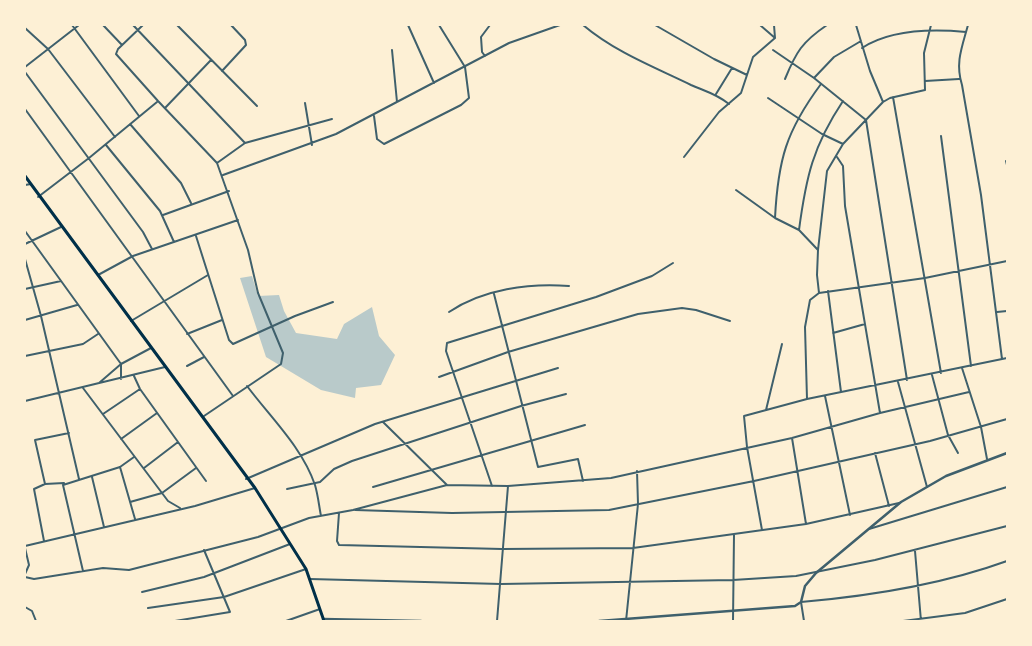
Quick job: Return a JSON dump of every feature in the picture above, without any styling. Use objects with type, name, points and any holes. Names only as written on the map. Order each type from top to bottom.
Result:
[{"type":"main road","points":[[25,176],[38,197],[62,226],[255,488],[306,569],[323,620]]},
{"type":"street","points":[[72,25],[139,116]]},
{"type":"street","points":[[25,67],[79,25]]},
{"type":"street","points":[[103,25],[122,45]]},
{"type":"street","points":[[133,25],[190,82],[246,144]]},
{"type":"street","points":[[142,25],[122,45],[116,54],[217,163],[229,191],[248,250],[258,293],[283,353],[283,360],[275,369],[203,417]]},
{"type":"street","points":[[176,25],[257,106]]},
{"type":"street","points":[[222,71],[246,45],[245,40],[231,25]]},
{"type":"street","points":[[408,25],[434,83]]},
{"type":"street","points":[[374,116],[378,139],[384,144],[436,118],[469,98],[465,68],[439,25]]},
{"type":"street","points":[[485,56],[482,52],[481,37],[490,25]]},
{"type":"street","points":[[223,175],[312,145],[374,116],[526,36],[560,25]]},
{"type":"street","points":[[583,25],[614,48],[694,86],[716,94],[729,104]]},
{"type":"street","points":[[655,25],[747,75]]},
{"type":"street","points":[[760,25],[775,38]]},
{"type":"street","points":[[774,25],[775,38]]},
{"type":"street","points":[[785,80],[792,63],[808,38],[827,25]]},
{"type":"street","points":[[856,25],[862,48],[884,102]]},
{"type":"street","points":[[819,293],[818,250],[824,179],[829,165],[837,157],[843,144],[884,102],[923,91],[925,81],[924,53],[931,25]]},
{"type":"street","points":[[968,25],[959,52],[959,79],[962,84],[980,186],[1002,359]]},
{"type":"street","points":[[25,28],[48,49],[115,137]]},
{"type":"street","points":[[862,48],[876,40],[899,34],[966,32]]},
{"type":"street","points":[[684,157],[719,112],[741,93],[753,58],[775,38]]},
{"type":"street","points":[[814,78],[834,57],[861,41]]},
{"type":"street","points":[[392,50],[398,103]]},
{"type":"street","points":[[773,50],[814,78],[866,120],[907,380]]},
{"type":"street","points":[[165,108],[211,60]]},
{"type":"street","points":[[716,94],[732,68]]},
{"type":"street","points":[[25,72],[143,232],[152,249]]},
{"type":"street","points":[[925,81],[959,79]]},
{"type":"street","points":[[775,218],[778,176],[785,148],[797,118],[821,84]]},
{"type":"street","points":[[768,98],[822,134],[843,144]]},
{"type":"street","points":[[894,98],[940,373]]},
{"type":"street","points":[[38,197],[106,145],[158,101]]},
{"type":"street","points":[[799,230],[809,169],[822,134],[843,102]]},
{"type":"street","points":[[304,103],[312,145]]},
{"type":"street","points":[[25,109],[233,396]]},
{"type":"street","points":[[217,163],[246,144],[332,119]]},
{"type":"street","points":[[130,124],[181,183],[191,203]]},
{"type":"street","points":[[941,136],[960,270],[971,366]]},
{"type":"street","points":[[106,145],[142,186],[163,214],[174,242]]},
{"type":"street","points":[[837,157],[843,166],[845,206],[880,413]]},
{"type":"street","points":[[1006,161],[1007,165]]},
{"type":"street","points":[[25,185],[31,184]]},
{"type":"street","points":[[736,190],[775,218],[799,230],[818,250]]},
{"type":"street","points":[[163,214],[229,191]]},
{"type":"street","points":[[98,275],[133,256],[196,236],[238,220]]},
{"type":"street","points":[[25,244],[62,226]]},
{"type":"street","points":[[25,231],[120,364],[121,379]]},
{"type":"street","points":[[196,236],[228,340],[233,344],[295,316],[333,302]]},
{"type":"street","points":[[25,259],[60,393],[79,479]]},
{"type":"street","points":[[807,399],[806,327],[810,300],[819,293],[925,278],[1007,261]]},
{"type":"street","points":[[492,486],[446,351],[447,343],[501,324],[596,297],[652,276],[673,263]]},
{"type":"street","points":[[131,321],[164,303],[209,274]]},
{"type":"street","points":[[25,289],[61,281]]},
{"type":"street","points":[[450,312],[475,297],[537,284],[569,286]]},
{"type":"street","points":[[828,291],[841,392]]},
{"type":"street","points":[[494,294],[538,467],[578,459],[583,481]]},
{"type":"street","points":[[25,320],[77,304]]},
{"type":"street","points":[[439,377],[508,352],[612,321],[666,309],[696,310],[730,321]]},
{"type":"street","points":[[997,312],[1007,311]]},
{"type":"street","points":[[187,334],[222,319]]},
{"type":"street","points":[[833,333],[865,324]]},
{"type":"street","points":[[25,356],[83,344],[98,334]]},
{"type":"street","points":[[766,410],[782,344]]},
{"type":"street","points":[[97,384],[120,364],[151,348]]},
{"type":"street","points":[[187,366],[204,357]]},
{"type":"street","points":[[762,530],[746,447],[743,418],[807,399],[898,382],[1007,358]]},
{"type":"street","points":[[25,401],[165,367]]},
{"type":"street","points":[[247,478],[301,456],[338,438],[383,422],[558,368]]},
{"type":"street","points":[[962,368],[981,427],[987,459]]},
{"type":"street","points":[[932,375],[948,435],[958,452]]},
{"type":"street","points":[[134,376],[140,389],[206,481]]},
{"type":"street","points":[[898,382],[927,488]]},
{"type":"street","points":[[247,386],[286,433],[301,456],[314,484],[322,516]]},
{"type":"street","points":[[84,388],[168,501],[182,508]]},
{"type":"street","points":[[103,414],[140,389]]},
{"type":"street","points":[[25,578],[34,579],[103,568],[129,570],[258,537],[280,528],[322,516],[447,486],[508,486],[611,478],[792,438],[880,413],[969,392]]},
{"type":"street","points":[[287,489],[314,484],[343,464],[521,406],[566,394]]},
{"type":"street","points":[[825,396],[850,515]]},
{"type":"street","points":[[121,439],[157,413]]},
{"type":"street","points":[[353,510],[505,513],[590,512],[754,481],[914,444],[1007,419]]},
{"type":"street","points":[[383,422],[432,468],[447,486]]},
{"type":"street","points":[[373,487],[432,468],[482,456],[585,425]]},
{"type":"street","points":[[45,484],[35,440],[69,433]]},
{"type":"street","points":[[792,438],[806,524]]},
{"type":"street","points":[[143,468],[178,442]]},
{"type":"street","points":[[875,453],[889,506]]},
{"type":"street","points":[[340,512],[337,541],[339,545],[502,549],[633,548],[806,524],[889,506],[901,502],[946,476],[1007,453]]},
{"type":"street","points":[[44,541],[34,489],[45,484],[65,483],[92,477],[120,467],[134,457]]},
{"type":"street","points":[[120,467],[135,519]]},
{"type":"street","points":[[130,502],[162,493],[196,467]]},
{"type":"street","points":[[626,620],[638,504],[637,471]]},
{"type":"street","points":[[92,477],[104,527]]},
{"type":"street","points":[[65,483],[63,488],[83,572]]},
{"type":"street","points":[[497,621],[508,486]]},
{"type":"street","points":[[867,530],[1007,487]]},
{"type":"street","points":[[25,574],[28,565],[25,547],[255,488]]},
{"type":"street","points":[[804,621],[801,602],[805,586],[816,574],[901,502]]},
{"type":"street","points":[[310,579],[501,584],[732,580],[816,574],[915,551],[1007,526]]},
{"type":"street","points":[[733,621],[734,535]]},
{"type":"street","points":[[142,592],[213,574],[290,544]]},
{"type":"street","points":[[176,621],[228,614],[230,610],[204,550]]},
{"type":"street","points":[[915,551],[921,620]]},
{"type":"street","points":[[599,621],[787,608],[801,602],[919,586],[973,573],[1007,561]]},
{"type":"street","points":[[148,608],[224,597],[306,569]]},
{"type":"street","points":[[903,621],[921,620],[965,612],[1007,600]]},
{"type":"street","points":[[25,606],[32,611],[36,621]]},
{"type":"street","points":[[286,621],[320,609]]},
{"type":"street","points":[[323,620],[421,621]]},
{"type":"shaded area","points":[[252,276],[258,296],[279,295],[284,311],[296,333],[337,339],[344,324],[372,307],[379,336],[395,355],[381,385],[356,388],[355,398],[321,390],[266,357],[240,278]]}]
